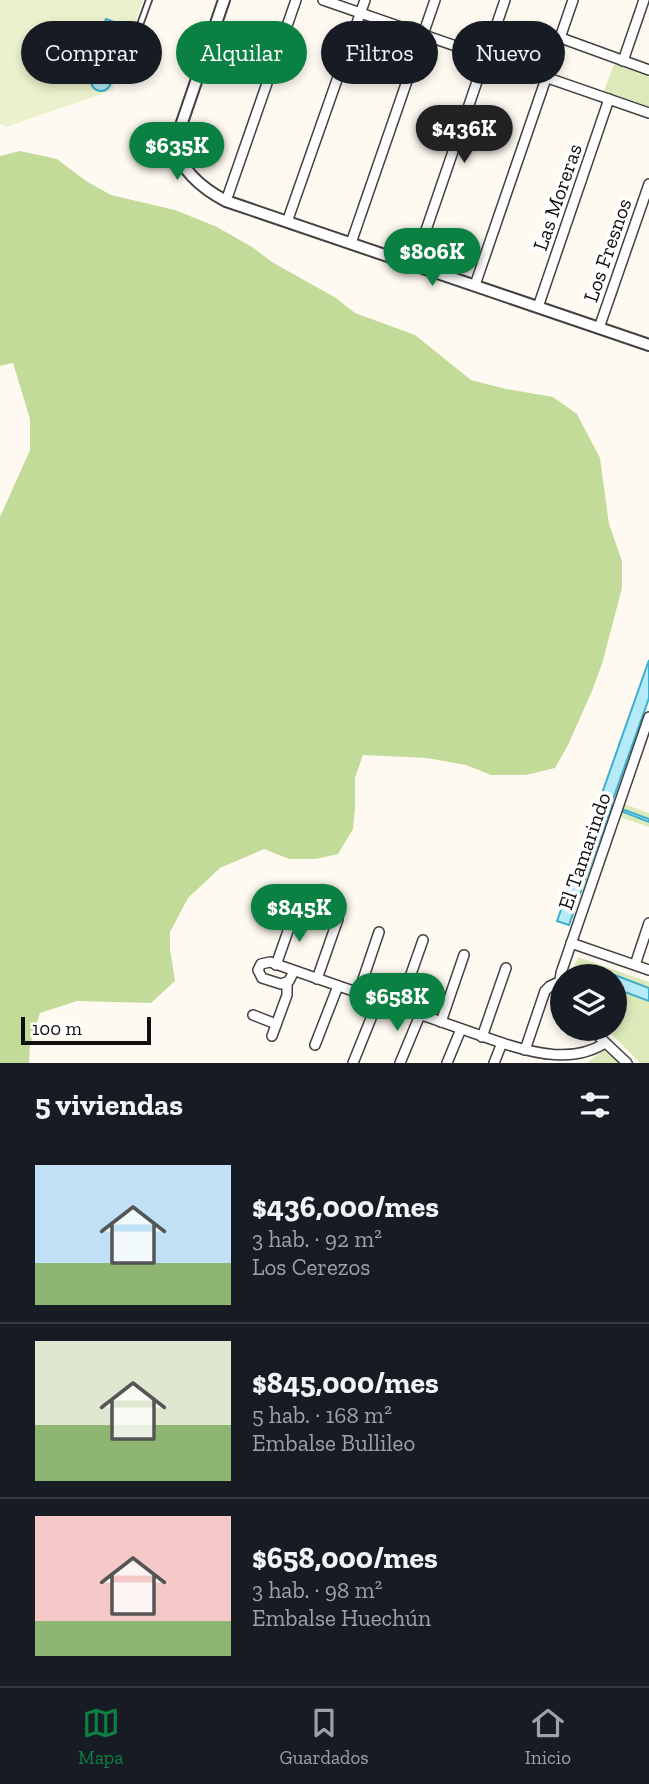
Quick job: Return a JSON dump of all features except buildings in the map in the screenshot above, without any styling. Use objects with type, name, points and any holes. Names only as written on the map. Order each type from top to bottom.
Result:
[{"type":"street","points":[[224,0],[177,136],[177,153],[188,171],[202,185],[226,201],[649,345]]},
{"type":"street","points":[[226,201],[296,0]]},
{"type":"street","points":[[323,0],[383,21]]},
{"type":"street","points":[[288,222],[365,0]]},
{"type":"street","points":[[428,21],[435,0]]},
{"type":"street","points":[[498,21],[505,0]]},
{"type":"street","points":[[565,25],[573,0]]},
{"type":"street","points":[[623,61],[644,0]]},
{"type":"street","points":[[565,39],[649,70]]},
{"type":"street","points":[[351,243],[406,84]]},
{"type":"street","points":[[414,265],[475,84]]},
{"type":"street","points":[[475,285],[544,84]]},
{"type":"street","points":[[565,84],[649,113]]},
{"type":"street","name":"Las Moreras","points":[[538,307],[609,99]]},
{"type":"street","name":"Los Fresnos","points":[[599,328],[649,184]]},
{"type":"street","name":"El Tamarindo","points":[[565,964],[649,717]]},
{"type":"street","points":[[276,965],[294,914]]},
{"type":"street","points":[[317,979],[338,919]]},
{"type":"street","points":[[635,965],[649,923]]},
{"type":"street","points":[[358,993],[379,932]]},
{"type":"street","points":[[400,1008],[423,940]]},
{"type":"street","points":[[571,943],[649,970]]},
{"type":"street","points":[[441,1022],[464,954]]},
{"type":"street","points":[[287,982],[279,984],[262,978],[258,970],[261,964],[267,962],[543,1058],[566,1056],[582,1059],[605,1042],[627,1063]]},
{"type":"street","points":[[482,1037],[506,968]]},
{"type":"street","points":[[272,1036],[287,995],[287,982],[294,971]]},
{"type":"street","points":[[315,1045],[338,986]]},
{"type":"street","points":[[525,1050],[545,991],[550,986]]},
{"type":"street","points":[[354,1063],[378,1000]]},
{"type":"street","points":[[253,1015],[276,1024]]},
{"type":"street","points":[[400,1063],[420,1015]]},
{"type":"street","points":[[447,1063],[461,1029]]},
{"type":"street","points":[[494,1063],[502,1043]]},
{"type":"lane","points":[[141,21],[149,0]]},
{"type":"green space","points":[[0,0],[143,0],[136,21],[21,21],[21,84],[115,84],[113,90],[6,127],[0,124]]},
{"type":"green space","points":[[614,64],[649,77],[649,107],[604,91]]},
{"type":"green space","points":[[20,151],[57,159],[86,181],[111,195],[175,210],[217,227],[336,298],[355,313],[415,335],[471,380],[553,397],[577,414],[600,458],[609,524],[622,561],[622,588],[592,691],[555,768],[526,775],[491,775],[466,765],[427,758],[363,755],[355,778],[353,829],[338,854],[316,859],[289,859],[264,849],[220,868],[188,898],[170,932],[175,981],[151,1003],[77,1001],[40,1013],[30,1045],[29,1063],[0,1063],[0,517],[30,450],[30,419],[13,363],[0,366],[0,156]]},
{"type":"green space","points":[[615,801],[649,813],[649,827],[611,814]]},
{"type":"green space","points":[[578,957],[598,964],[575,964]]},
{"type":"green space","points":[[627,974],[649,982],[649,1063],[640,1063],[619,1041],[627,1041]]},
{"type":"green space","points":[[604,1050],[619,1063],[588,1063],[588,1062]]},
{"type":"water","points":[[92,84],[110,84],[101,91]]},
{"type":"water","points":[[649,660],[649,698],[611,805],[649,819],[649,822],[611,807],[569,925],[557,921]]},
{"type":"water","points":[[627,980],[649,988],[649,1001],[627,993]]}]
